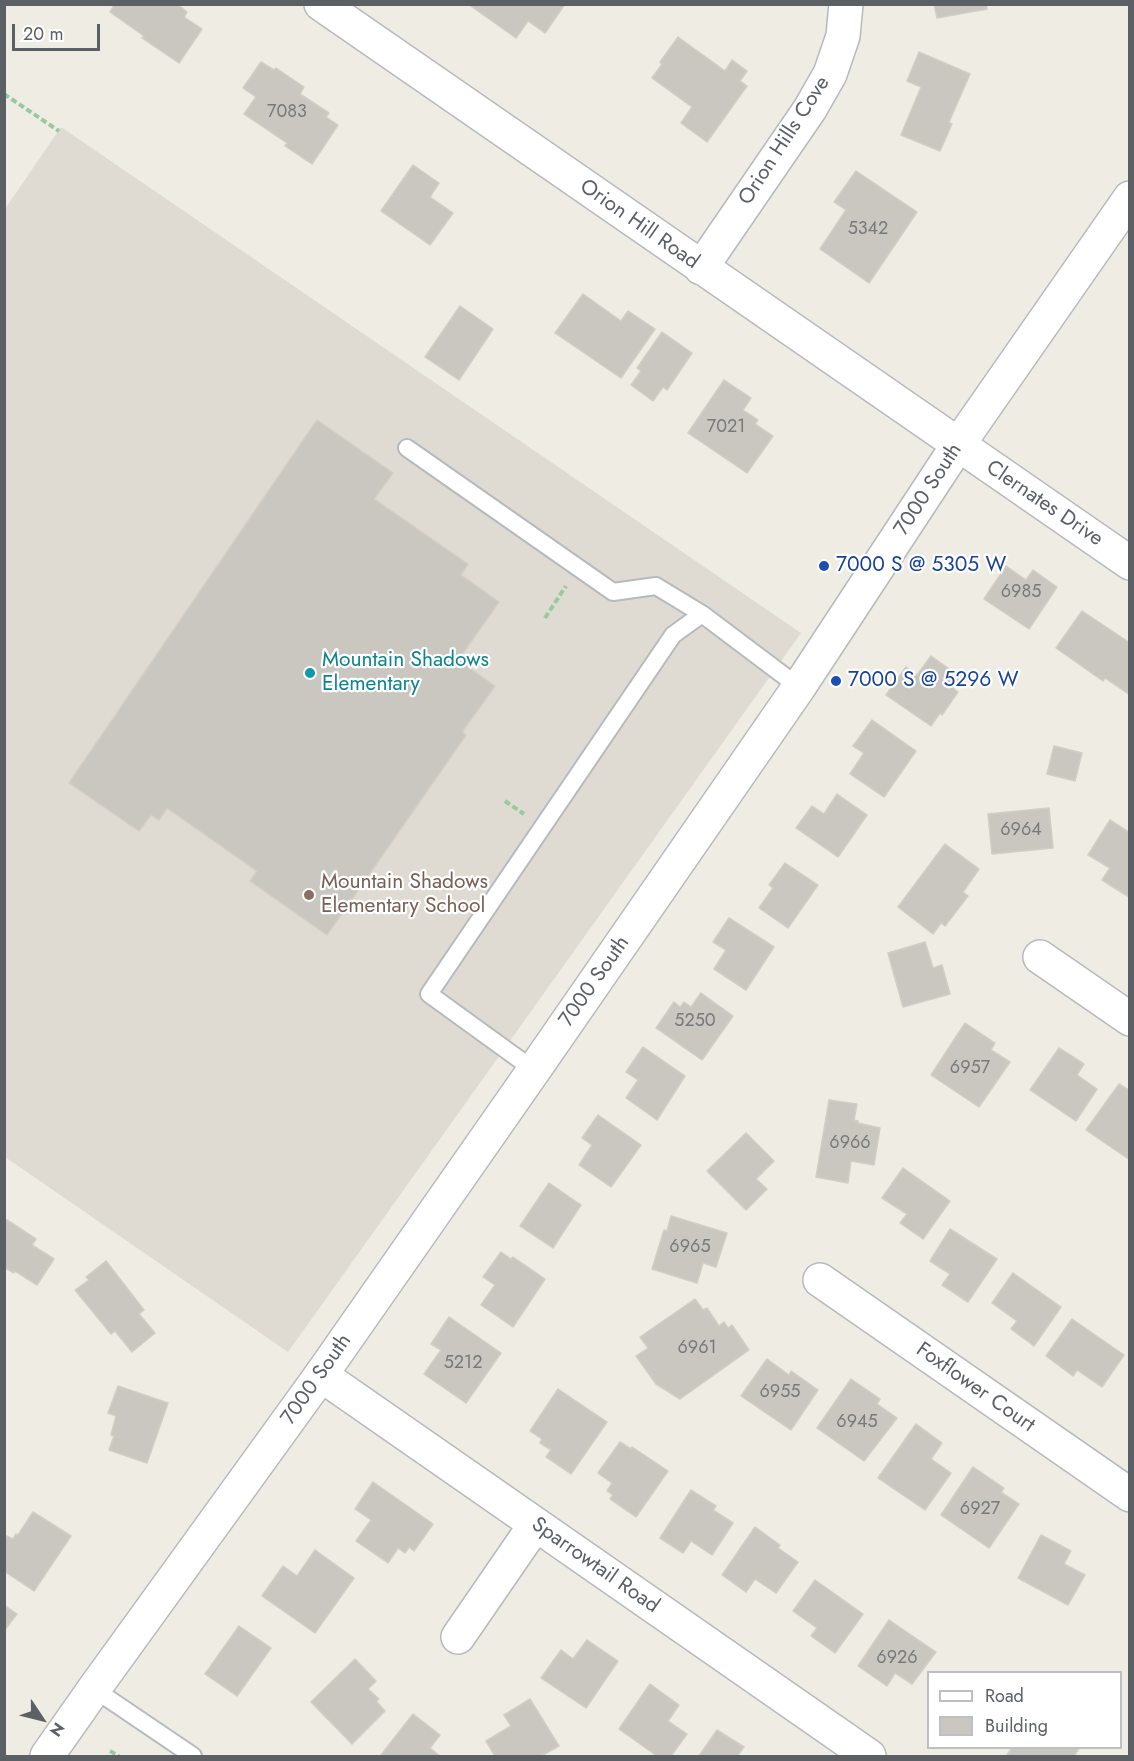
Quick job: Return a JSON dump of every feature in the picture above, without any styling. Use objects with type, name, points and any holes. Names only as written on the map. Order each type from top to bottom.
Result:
[{"type":"street","name":"Orion Hill Road","points":[[321,4],[958,445]]},
{"type":"street","name":"Orion Hills Cove","points":[[702,268],[810,109],[830,74],[843,36],[846,4]]},
{"type":"street","name":"7000 South","points":[[47,1756],[321,1375],[534,1070],[799,687],[958,445],[1130,198]]},
{"type":"street","name":"Clernates Drive","points":[[958,445],[1130,563]]},
{"type":"street","points":[[1040,957],[1130,1019]]},
{"type":"street","name":"Foxflower Court","points":[[820,1280],[1130,1495]]},
{"type":"street","name":"Sparrowtail Road","points":[[321,1375],[869,1756]]},
{"type":"street","points":[[458,1637],[535,1525]]},
{"type":"lane","points":[[407,448],[613,592],[656,586],[702,614],[799,687]]},
{"type":"lane","points":[[534,1070],[429,994],[673,635],[702,614]]},
{"type":"lane","points":[[94,1689],[193,1756]]},
{"type":"path","points":[[4,94],[59,131]]},
{"type":"path","points":[[545,618],[578,568]]},
{"type":"path","points":[[110,1750],[119,1756]]},
{"type":"shaded area","name":"Mountain Shadows Elementary School","points":[[61,127],[801,633],[288,1352],[5,1157],[5,209]]},
{"type":"building","points":[[115,4],[177,4],[187,12],[184,17],[202,29],[179,63],[142,38],[144,36],[110,12]]},
{"type":"building","points":[[468,4],[565,4],[545,33],[528,21],[516,38]]},
{"type":"building","points":[[934,4],[986,4],[987,9],[937,18]]},
{"type":"building","points":[[678,37],[725,71],[732,60],[747,71],[740,81],[747,86],[707,142],[681,123],[692,107],[652,78],[662,64],[660,62]]},
{"type":"building","points":[[919,52],[970,74],[949,122],[952,124],[940,151],[901,135],[921,87],[907,81]]},
{"type":"building","points":[[261,62],[274,70],[276,68],[304,87],[300,94],[329,113],[326,117],[338,125],[312,164],[285,146],[287,143],[244,114],[256,97],[243,88]]},
{"type":"building","points":[[413,165],[439,183],[430,197],[453,213],[430,245],[381,211]]},
{"type":"building","points":[[856,171],[917,212],[869,283],[820,249],[846,210],[834,202]]},
{"type":"building","points":[[583,294],[621,321],[628,311],[655,329],[621,378],[555,333]]},
{"type":"building","points":[[460,306],[493,329],[459,380],[425,357]]},
{"type":"building","points":[[662,332],[692,353],[667,390],[663,387],[653,401],[631,385],[641,371],[637,368]]},
{"type":"building","points":[[724,380],[751,398],[743,410],[758,420],[755,424],[773,436],[747,473],[688,433]]},
{"type":"building","name":"Mountain Shadows Elementary","points":[[317,420],[393,473],[374,499],[468,564],[461,575],[499,602],[458,660],[495,686],[462,732],[466,735],[327,935],[250,881],[257,871],[167,808],[159,820],[151,815],[139,831],[69,783]]},
{"type":"building","points":[[1006,566],[1026,580],[1033,570],[1057,587],[1029,629],[984,599]]},
{"type":"building","points":[[1082,611],[1130,643],[1130,695],[1105,678],[1103,681],[1056,648]]},
{"type":"building","points":[[931,656],[962,678],[954,689],[958,692],[931,726],[886,695],[906,667],[917,675]]},
{"type":"building","points":[[872,720],[916,751],[884,797],[850,774],[864,753],[853,746]]},
{"type":"building","points":[[1054,746],[1082,753],[1075,781],[1047,774]]},
{"type":"building","points":[[837,794],[867,815],[838,857],[796,828],[812,806],[824,814]]},
{"type":"building","points":[[1049,808],[1053,848],[992,854],[988,814]]},
{"type":"building","points":[[1110,820],[1130,833],[1129,897],[1102,880],[1110,868],[1088,855]]},
{"type":"building","points":[[945,844],[979,869],[963,892],[968,896],[945,926],[941,923],[933,934],[898,907]]},
{"type":"building","points":[[785,863],[818,885],[788,928],[759,908],[773,888],[769,885]]},
{"type":"building","points":[[729,918],[774,947],[746,990],[714,969],[726,950],[713,942]]},
{"type":"building","points":[[925,942],[933,968],[942,965],[950,994],[903,1007],[888,953]]},
{"type":"building","points":[[701,993],[733,1016],[702,1060],[656,1028],[674,1002],[680,1007],[684,1002],[691,1007]]},
{"type":"building","points":[[965,1023],[995,1043],[991,1050],[1010,1062],[979,1107],[931,1075]]},
{"type":"building","points":[[643,1047],[685,1076],[657,1120],[626,1098],[638,1080],[626,1072]]},
{"type":"building","points":[[1059,1048],[1084,1064],[1077,1075],[1097,1089],[1076,1121],[1030,1090]]},
{"type":"building","points":[[1119,1084],[1130,1091],[1130,1160],[1086,1130]]},
{"type":"building","points":[[829,1100],[857,1104],[854,1120],[880,1128],[874,1165],[851,1161],[848,1183],[816,1177]]},
{"type":"building","points":[[598,1115],[641,1145],[611,1187],[579,1165],[592,1145],[582,1138]]},
{"type":"building","points":[[746,1133],[774,1161],[756,1179],[767,1189],[746,1210],[707,1171]]},
{"type":"building","points":[[903,1168],[950,1201],[923,1239],[900,1223],[907,1214],[882,1198]]},
{"type":"building","points":[[549,1183],[581,1205],[553,1248],[520,1226]]},
{"type":"building","points":[[671,1216],[727,1233],[716,1267],[703,1263],[697,1283],[652,1269],[664,1230],[667,1231]]},
{"type":"building","points":[[7,1220],[36,1239],[32,1245],[54,1259],[37,1285],[4,1267],[4,1221]]},
{"type":"building","points":[[950,1229],[997,1259],[968,1302],[942,1285],[950,1274],[930,1261]]},
{"type":"building","points":[[501,1252],[511,1259],[513,1257],[545,1279],[513,1327],[481,1305],[495,1285],[483,1277]]},
{"type":"building","points":[[106,1261],[144,1310],[139,1314],[155,1333],[132,1352],[115,1331],[111,1334],[75,1290],[89,1280],[86,1277]]},
{"type":"building","points":[[1013,1273],[1061,1307],[1034,1346],[1011,1329],[1017,1321],[992,1303]]},
{"type":"building","points":[[695,1299],[703,1310],[707,1308],[719,1326],[724,1322],[728,1328],[732,1325],[749,1350],[680,1399],[656,1384],[636,1356],[648,1348],[640,1337]]},
{"type":"building","points":[[449,1317],[501,1353],[466,1403],[424,1374],[441,1350],[431,1344]]},
{"type":"building","points":[[1072,1319],[1124,1355],[1102,1387],[1077,1370],[1073,1376],[1046,1356]]},
{"type":"building","points":[[767,1359],[789,1375],[791,1371],[818,1390],[791,1430],[741,1396]]},
{"type":"building","points":[[851,1379],[880,1399],[877,1404],[897,1418],[864,1461],[817,1428]]},
{"type":"building","points":[[118,1386],[168,1403],[147,1463],[109,1450],[114,1436],[111,1435],[116,1416],[108,1413]]},
{"type":"building","points":[[558,1389],[607,1422],[571,1474],[546,1457],[551,1450],[540,1443],[542,1439],[530,1431]]},
{"type":"building","points":[[916,1424],[942,1443],[931,1459],[951,1473],[925,1510],[878,1478]]},
{"type":"building","points":[[620,1442],[631,1449],[632,1447],[668,1471],[636,1517],[610,1499],[613,1495],[607,1491],[612,1483],[598,1473]]},
{"type":"building","points":[[973,1467],[1004,1488],[1001,1492],[1019,1504],[989,1548],[941,1515]]},
{"type":"building","points":[[373,1482],[433,1524],[414,1551],[409,1547],[405,1553],[398,1548],[388,1563],[356,1541],[371,1520],[355,1509]]},
{"type":"building","points":[[691,1490],[716,1506],[713,1510],[733,1523],[712,1555],[691,1541],[683,1553],[660,1538]]},
{"type":"building","points":[[33,1512],[71,1536],[34,1591],[4,1571],[4,1535],[13,1539]]},
{"type":"building","points":[[755,1527],[780,1545],[778,1548],[798,1562],[776,1593],[755,1579],[746,1592],[722,1575]]},
{"type":"building","points":[[1041,1535],[1071,1551],[1064,1564],[1085,1575],[1068,1605],[1018,1578]]},
{"type":"building","points":[[315,1550],[354,1578],[315,1633],[262,1596],[283,1566],[297,1576]]},
{"type":"building","points":[[815,1580],[863,1614],[835,1653],[811,1636],[817,1628],[793,1611]]},
{"type":"building","points":[[4,1605],[17,1614],[4,1631]]},
{"type":"building","points":[[889,1620],[936,1652],[912,1684],[895,1673],[887,1686],[858,1666]]},
{"type":"building","points":[[239,1626],[271,1648],[237,1696],[205,1674]]},
{"type":"building","points":[[587,1640],[618,1661],[586,1708],[541,1678],[561,1650],[573,1659]]},
{"type":"building","points":[[355,1659],[376,1681],[368,1689],[379,1699],[376,1701],[385,1711],[352,1744],[311,1702]]},
{"type":"building","points":[[650,1684],[679,1705],[668,1721],[687,1734],[671,1756],[657,1756],[619,1729]]},
{"type":"building","points":[[530,1699],[559,1746],[541,1756],[495,1756],[486,1741],[511,1726],[504,1715]]},
{"type":"building","points":[[413,1714],[440,1735],[430,1748],[440,1756],[381,1755]]},
{"type":"building","points":[[717,1730],[744,1747],[738,1755],[741,1756],[699,1756]]},
{"type":"building","points":[[1011,1749],[1078,1749],[1074,1756],[1006,1756]]},
{"type":"place","name":"7000 S @ 5305 W","points":[[824,566]]},
{"type":"place","name":"Mountain Shadows Elementary","points":[[310,673]]},
{"type":"place","name":"7000 S @ 5296 W","points":[[836,681]]},
{"type":"place","name":"Mountain Shadows Elementary School","points":[[309,895]]}]
